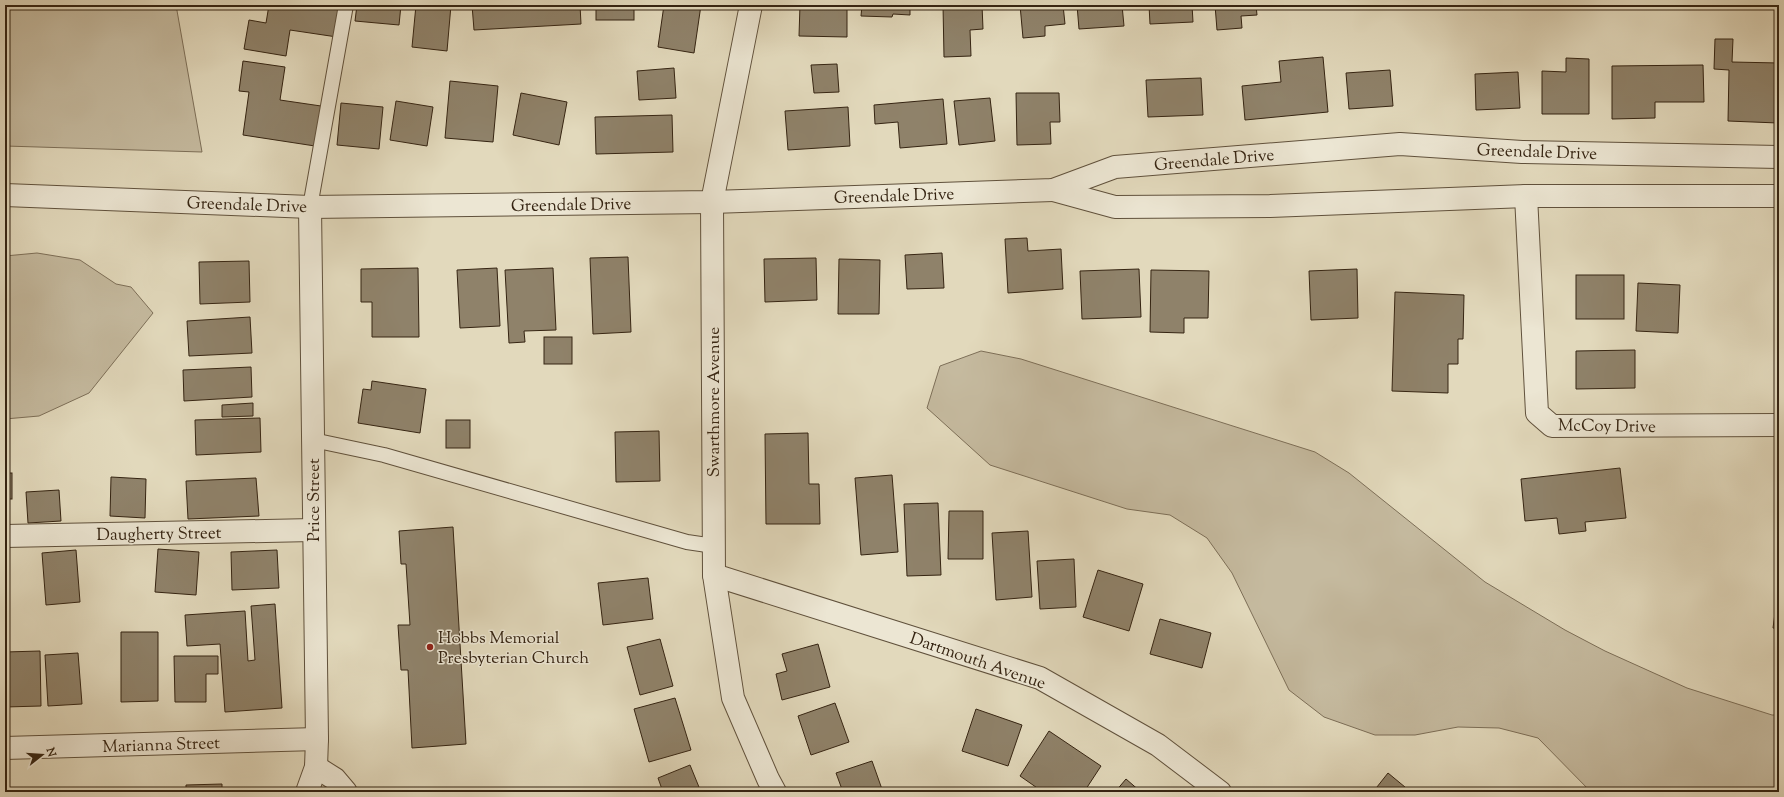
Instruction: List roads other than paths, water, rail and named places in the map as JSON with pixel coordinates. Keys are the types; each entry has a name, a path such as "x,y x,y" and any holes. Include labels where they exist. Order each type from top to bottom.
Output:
{"street":[{"name":"Swarthmore Avenue","path":"751,5 712,202 714,575 733,698 768,780 775,792"},
{"name":"Greendale Drive","path":"5,195 310,207 712,202 1053,190 1115,167 1400,144 1522,152 1779,157"},
{"path":"1053,190 1115,207 1270,206 1526,196 1779,196"},
{"name":"McCoy Drive","path":"1526,196 1537,413 1552,426 1779,425"},
{"name":"Price Street","path":"307,792 316,767 317,739 313,530 310,207"},
{"name":"Daugherty Street","path":"5,536 313,530"},
{"name":"Dartmouth Avenue","path":"714,575 1040,678 1158,744 1220,792"},
{"name":"Marianna Street","path":"5,748 317,739"},
{"path":"316,767 334,779 346,792"}],"lane":[{"path":"310,207 346,5"},
{"path":"313,440 384,456 679,540 714,546"}],"place":[{"name":"Hobbs Memorial Presbyterian Church","path":"430,647"}]}
